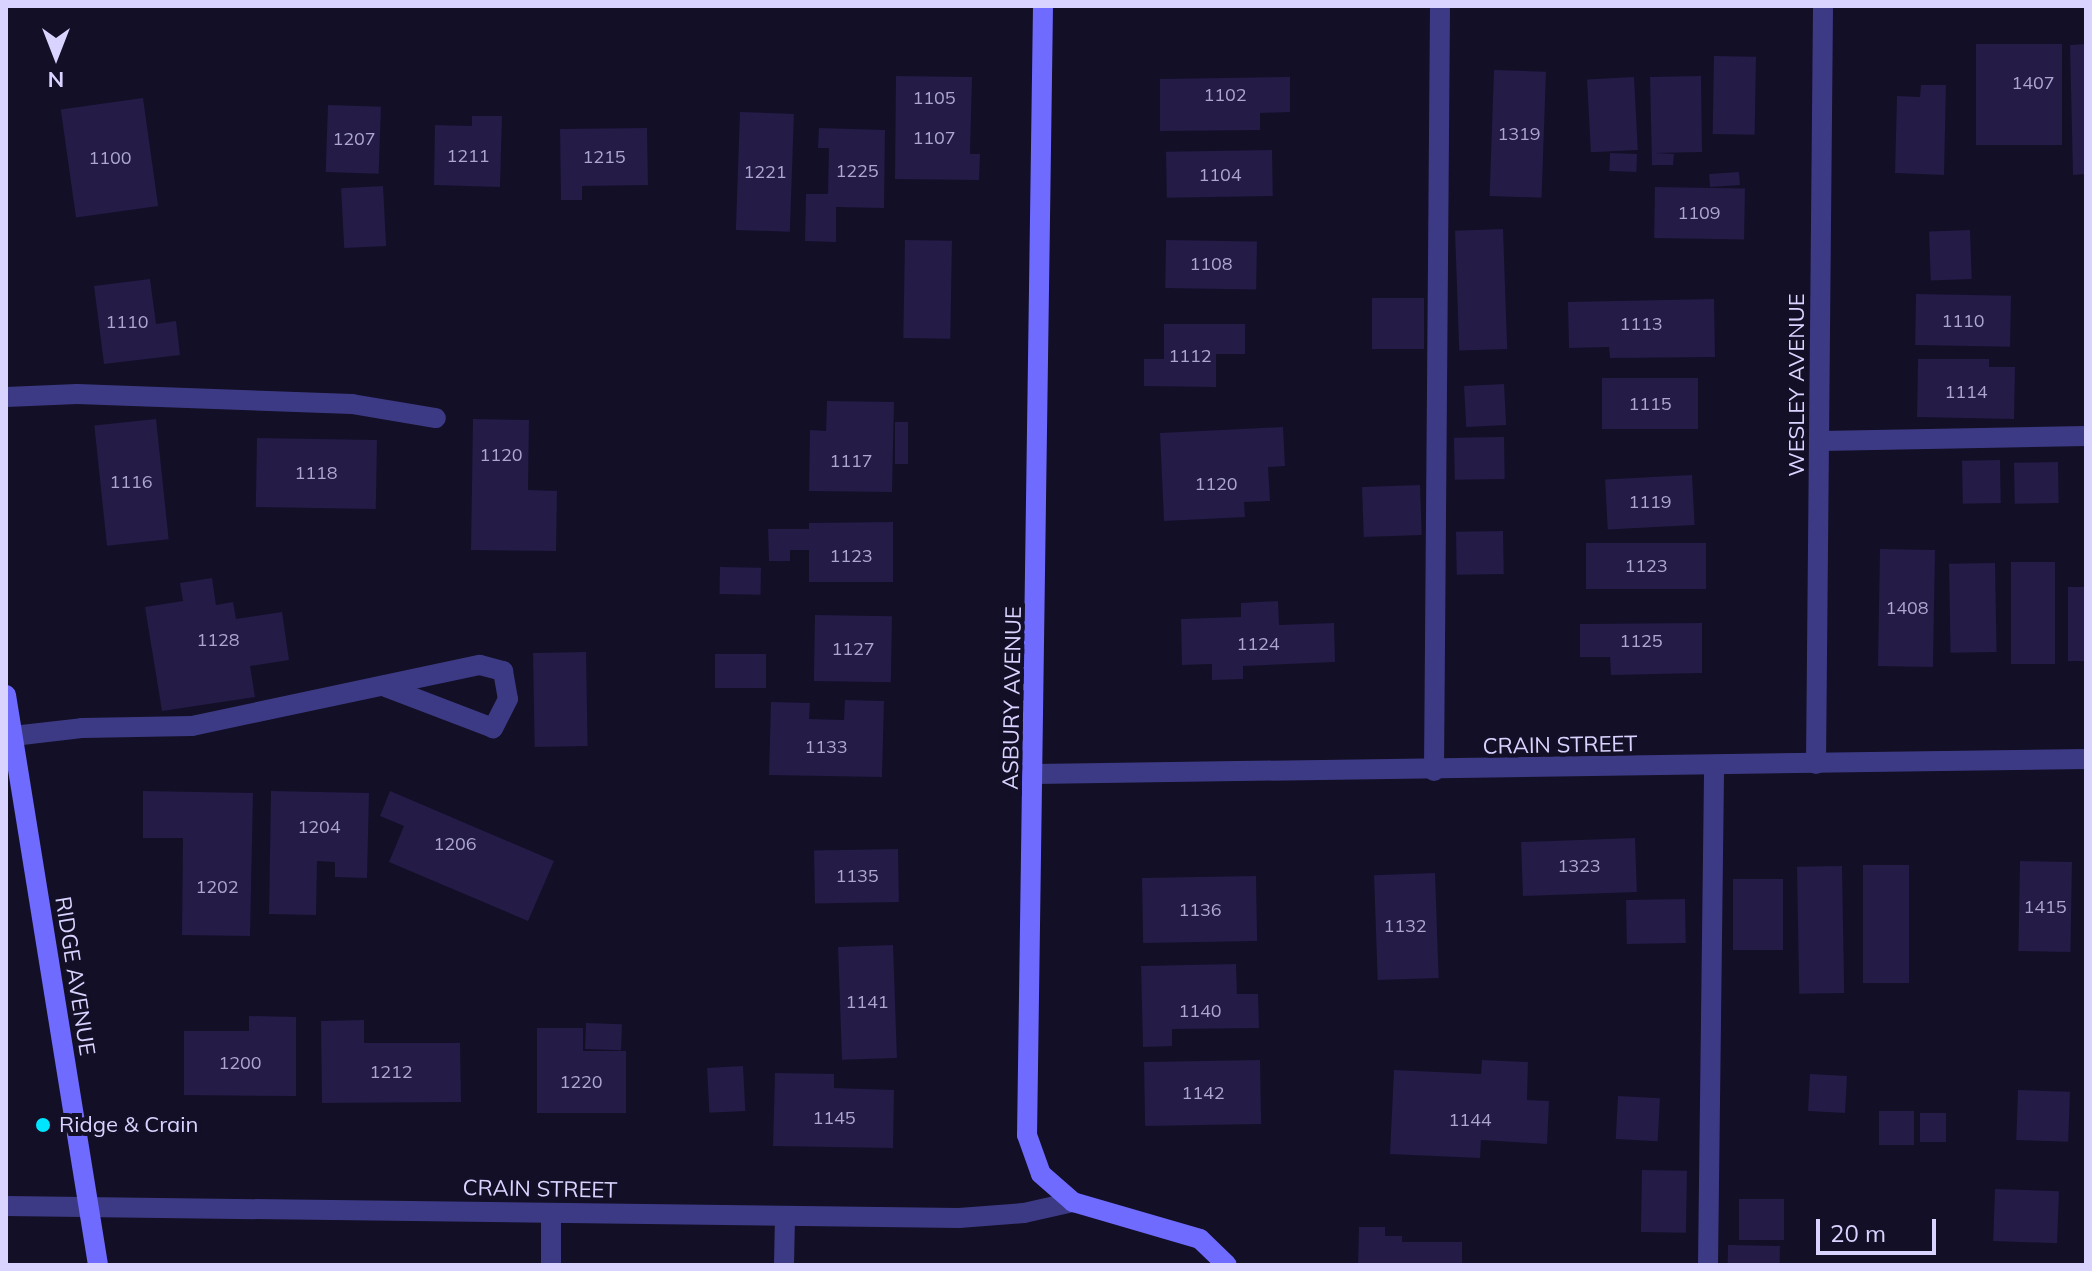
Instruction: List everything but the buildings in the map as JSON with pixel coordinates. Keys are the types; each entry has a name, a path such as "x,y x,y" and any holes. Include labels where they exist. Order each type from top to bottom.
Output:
{"main road":[{"name":"ASBURY AVENUE","path":"1043,6 1035,774 1027,1135 1041,1174 1073,1202 1111,1217 1179,1230 1200,1239 1227,1265"},
{"name":"RIDGE AVENUE","path":"6,695 98,1265"}],"street":[{"path":"1434,771 1440,6"},
{"name":"WESLEY AVENUE","path":"1816,764 1823,6"},
{"path":"6,397 77,394 352,404 436,418"},
{"path":"1821,441 2086,436"},
{"path":"13,736 82,728 192,726 480,665 503,671 508,699 493,728 383,686"},
{"name":"CRAIN STREET","path":"1035,774 1434,771 2086,759"},
{"path":"1708,1265 1714,767"},
{"name":"CRAIN STREET","path":"6,1206 959,1218 1024,1213 1073,1202"},
{"path":"551,1213 551,1265"},
{"path":"784,1265 785,1217"}],"place":[{"name":"Ridge & Crain","path":"43,1125"}]}
